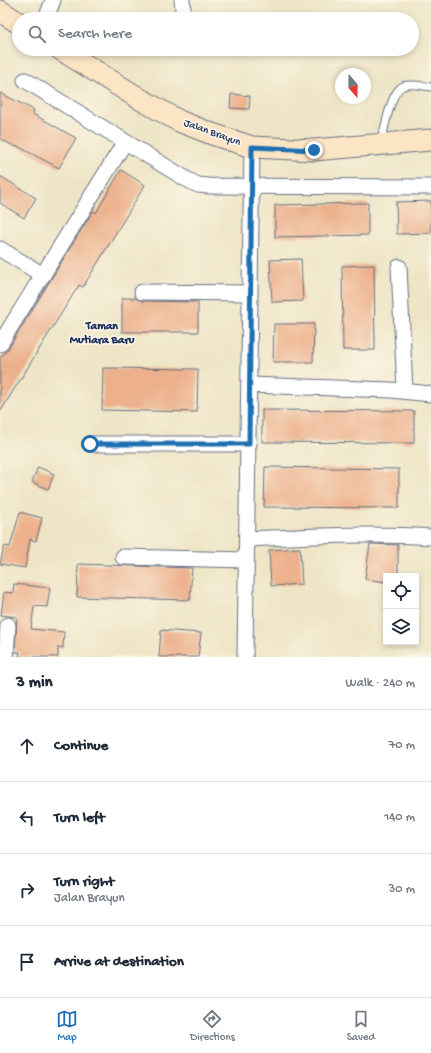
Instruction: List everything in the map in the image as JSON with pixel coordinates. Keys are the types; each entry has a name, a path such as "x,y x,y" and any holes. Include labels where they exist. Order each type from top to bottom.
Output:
{"main road":[{"path":"0,11 12,19"},
{"name":"Jalan Brayun","path":"71,56 140,99 179,121 252,147 314,150 431,140"}],"street":[{"path":"49,12 53,0"},
{"path":"26,80 125,142 198,185 431,187"},
{"path":"0,344 125,142"},
{"path":"245,657 246,560 248,539 252,147"},
{"path":"0,249 42,275"},
{"path":"399,267 405,391"},
{"path":"142,292 250,293"},
{"path":"249,384 405,391 431,394"},
{"path":"90,444 249,444"},
{"path":"248,539 315,536 403,535 431,538"},
{"path":"123,557 246,560"},
{"path":"6,657 8,625"}],"lane":[{"path":"381,144 392,100 397,92 403,86 411,85 431,87"}],"building":[{"path":"0,93 34,110 33,114 76,138 59,168 17,146 16,147 0,139"},
{"path":"231,94 250,96 249,109 230,108"},
{"path":"121,170 145,185 83,287 79,285 0,412 0,358 8,349 93,211 96,213"},
{"path":"0,176 36,198 24,218 0,203"},
{"path":"431,201 431,233 397,234 396,202"},
{"path":"368,203 368,235 275,237 275,205"},
{"path":"301,259 303,301 272,302 270,260"},
{"path":"374,265 375,350 343,350 342,266"},
{"path":"122,298 135,298 142,301 198,302 198,332 122,332"},
{"path":"274,324 314,324 313,362 273,362"},
{"path":"103,368 198,369 197,412 102,410"},
{"path":"262,410 414,411 414,443 262,442"},
{"path":"38,467 54,474 48,489 32,482"},
{"path":"265,467 399,469 399,508 264,507"},
{"path":"20,512 42,518 36,541 30,539 25,568 0,564 4,546 10,547"},
{"path":"370,544 398,545 398,573 383,573 383,582 365,579"},
{"path":"300,548 302,584 271,586 269,550"},
{"path":"78,564 192,568 190,600 77,597"},
{"path":"14,584 50,588 47,607 34,606 31,629 64,632 63,648 58,647 58,657 19,657 20,652 15,652 17,617 1,615 4,592 13,593"},
{"path":"161,630 201,633 198,657 159,657"}],"district":[{"name":"Taman Mutiara Baru","path":"102,334"}],"route":[{"path":"90,444 249,444 252,147 314,150"}]}
